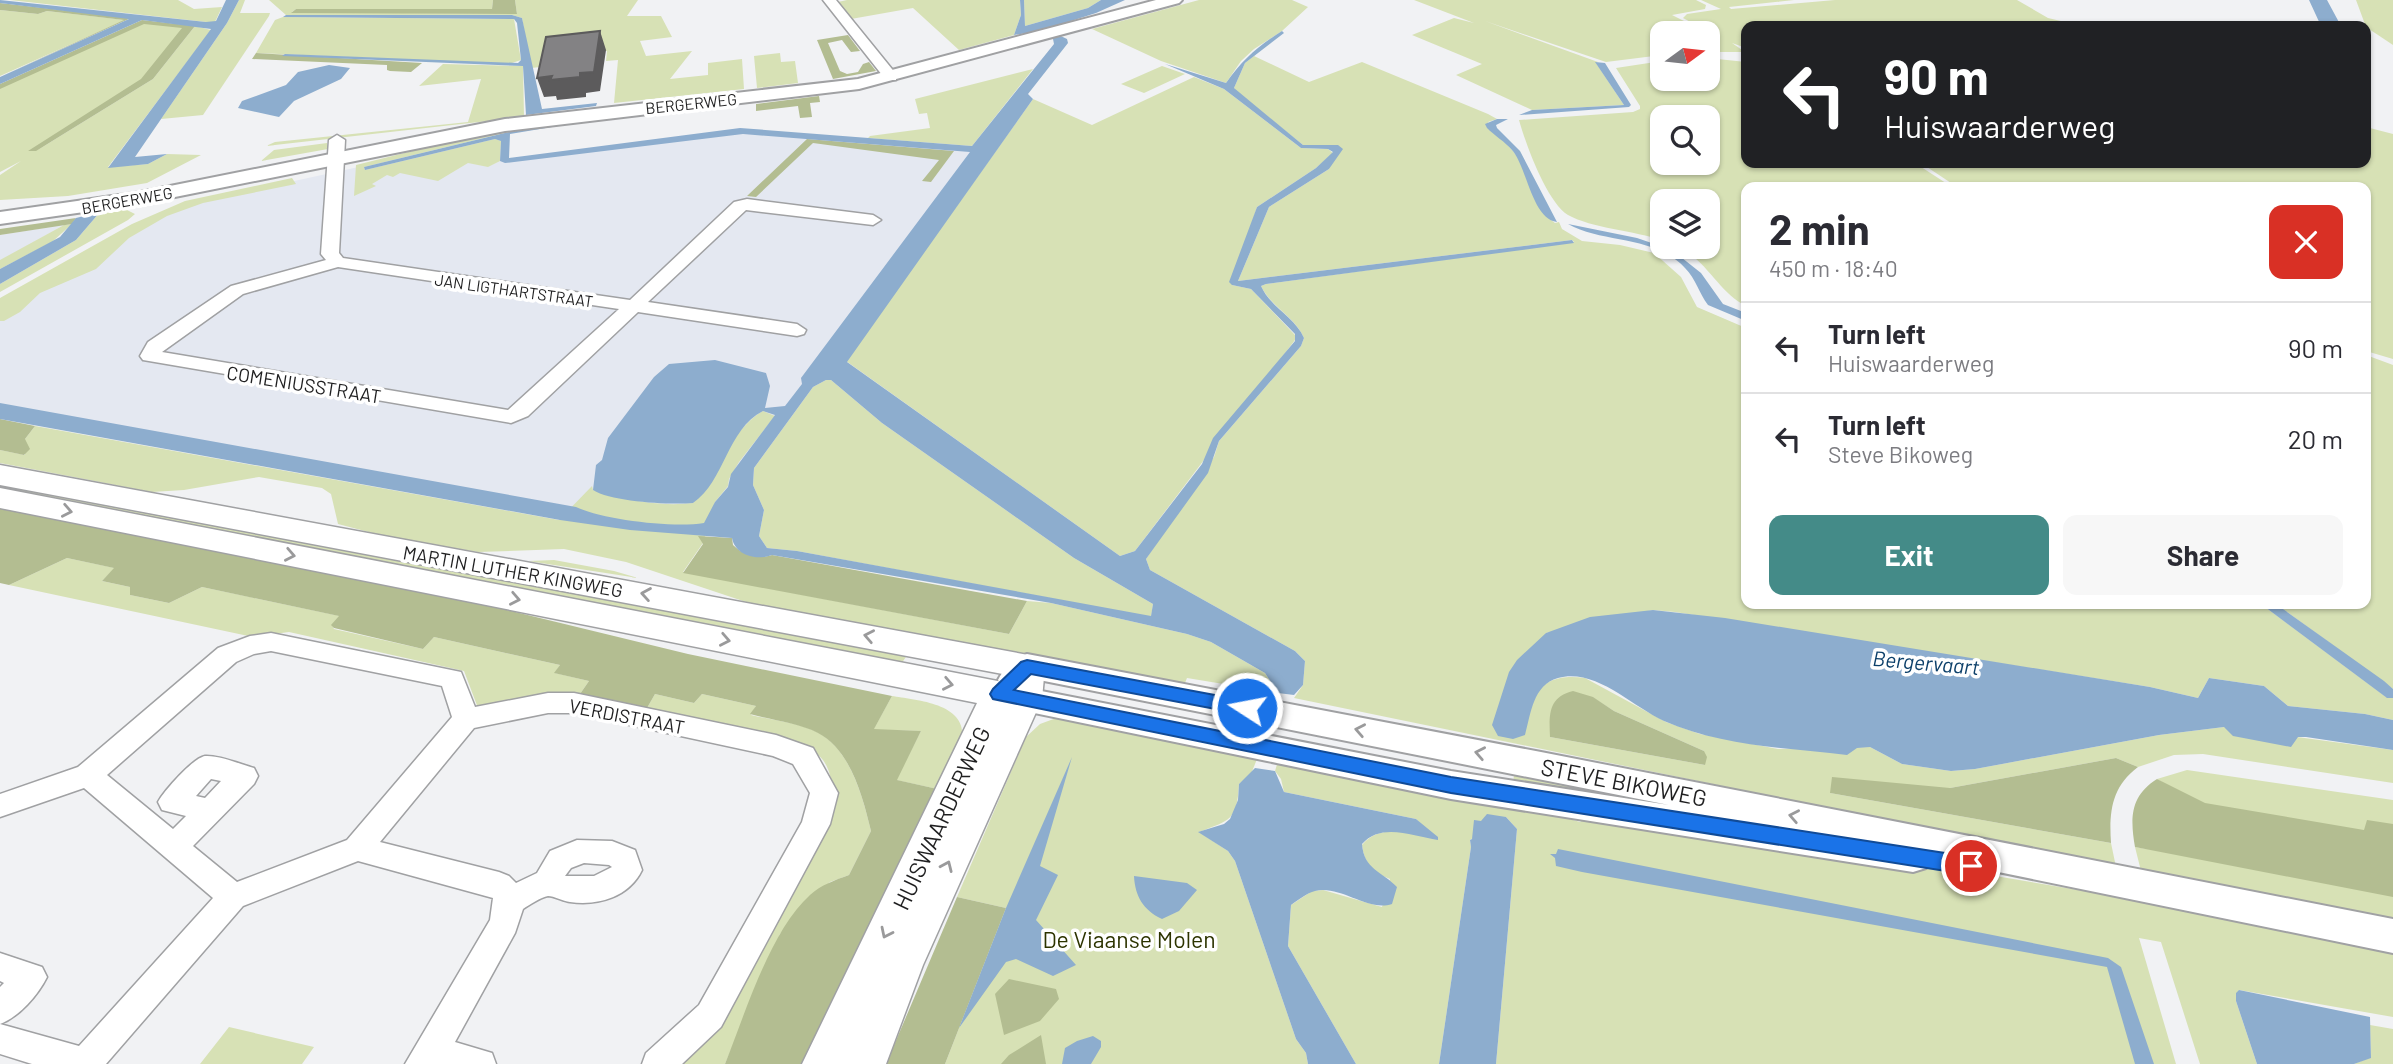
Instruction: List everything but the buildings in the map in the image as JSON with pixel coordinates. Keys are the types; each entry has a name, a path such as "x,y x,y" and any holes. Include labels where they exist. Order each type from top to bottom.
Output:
{"highway":[{"name":"MARTIN LUTHER KINGWEG","path":"0,475 362,545 701,604 1017,686"},
{"path":"124,499 180,496"},
{"name":"MARTIN LUTHER KINGWEG","path":"0,498 1017,686"},
{"path":"327,526 362,545"},
{"name":"HUISWAARDERWEG","path":"825,1064 1017,686"},
{"name":"HUISWAARDERWEG","path":"863,1064 1017,686"}],"main road":[{"name":"BERGERWEG","path":"0,212 120,198 296,163 336,149 505,125 840,87 888,72 1049,34 1174,0"},
{"name":"BERGERWEG","path":"0,218 140,198 297,169 336,149"},
{"name":"STEVE BIKOWEG","path":"1017,686 1464,787 1734,831 2220,903 2393,936"}],"street":[{"path":"829,0 888,72"},
{"path":"336,149 330,254 338,262"},
{"path":"632,308 742,205 873,220"},
{"name":"COMENIUSSTRAAT","path":"338,262 237,290 155,346 150,356 511,417 521,412 632,308"},
{"name":"JAN LIGTHARTSTRAAT","path":"338,262 632,308 797,330"},
{"path":"0,806 88,775 227,654 260,642 452,679 466,719 357,849 233,897 86,1063 0,1039"},
{"name":"VERDISTRAAT","path":"466,719 548,703 574,703 776,746 803,756 824,793 816,824 710,1016 658,1064"},
{"path":"88,775 233,897"},
{"path":"174,847 209,810"},
{"path":"357,849 499,885 505,890 509,901 504,925 426,1058 480,1064"},
{"path":"509,901 550,881"},
{"path":"0,967 31,977 0,1009"}],"shaded area":[{"path":"740,131 983,149 763,449 714,533 0,411 0,311 152,218 216,198 501,136 507,160"},
{"path":"64,225 0,261 0,235"}],"green space":[{"path":"10,0 178,0 194,9 222,7 215,22 206,22"},
{"path":"239,0 245,0 240,13 270,13 269,16 203,115 161,119 227,23"},
{"path":"269,0 493,0 492,9 296,9 292,12 517,14 515,0 638,0 627,16 661,16 672,37 640,41 646,56 692,51 670,79 708,75 708,63 742,59 744,89 614,103 618,60 606,61 607,51 553,56 550,66 531,68 522,18 512,15 286,15"},
{"path":"493,0 515,0 517,14 291,13 296,9 492,9"},
{"path":"1020,0 1021,15 1014,35 959,50 913,8 851,19 838,2"},
{"path":"1024,0 1101,0 1088,8 1025,26"},
{"path":"1199,0 1292,0 1308,7 1282,31 1241,61 1226,83 1161,61 1092,29"},
{"path":"1414,0 1696,0 1706,5 1705,9 1672,15 1684,21 1650,21 1650,56 1606,62 1485,21 1598,62 1596,63 1624,105 1532,110 1456,75 1482,64 1412,35 1454,18 1474,23"},
{"path":"1701,0 1794,0 1729,7 1731,9 1835,0 2017,0 2048,18 2061,21 1741,21 1741,46 1732,43 1741,52 1720,52 1720,21 1689,21 1683,18 1687,14 1721,9"},
{"path":"2356,0 2393,0 2393,45 2371,30 2371,21 2364,21"},
{"path":"0,3 131,18 0,77 124,20 47,11 38,14 0,10"},
{"path":"0,10 38,14 47,11 125,20 0,76"},
{"path":"283,17 514,19 521,60 509,64 256,53 275,20"},
{"path":"142,20 195,26 153,79 36,151 28,151 141,79 182,28 144,24 0,89 0,84"},
{"path":"144,22 189,27 148,78 36,151 153,79 195,26 211,30 108,167 148,164 167,154 201,155 147,183 68,196 0,200 0,175 21,161 0,172 0,88"},
{"path":"848,35 860,51 851,52 842,40 828,43 840,71 847,74 858,72 863,64 869,62 876,71 833,79 817,40"},
{"path":"256,53 422,63 411,72 390,71 387,70 387,65 252,59"},
{"path":"780,53 781,62 795,61 798,83 757,88 754,56"},
{"path":"1254,56 1309,82 1362,62 1488,114 1497,119 1488,122 1490,127 1519,160 1539,206 1555,223 1559,222 1562,229 1582,241 1620,245 1650,252 1650,259 1661,259 1681,277 1697,307 1741,326 1741,609 2268,609 2386,697 2393,698 2393,720 2365,714 2288,706 2264,686 2209,678 2198,698 2150,687 1653,610 1546,633 1535,698 1544,686 1556,679 1585,678 1666,722 1700,734 1778,749 1870,747 1902,764 1951,771 1975,769 2159,735 2224,727 2393,750 2393,783 2203,754 2174,755 2138,767 2116,758 1950,788 1830,793 2111,843 2116,867 1735,796 1727,787 1294,698 1303,685 1305,661 1295,651 1150,570 1146,559 1214,457 1219,441 1301,346 1304,338 1300,331 1261,286 1574,242 1572,240 1238,281 1269,207 1329,169 1338,145 1303,145 1234,88 1245,63","holes":["1592,697 1614,711 1704,751 1705,765 1550,737"]},
{"path":"1720,59 1741,61 1741,168 1923,168 1944,182 1741,182 1741,303 1696,259 1720,259 1720,189 1650,189 1650,237 1589,223 1568,215 1545,186 1519,120 1633,112 1640,109 1616,68 1650,63 1650,91 1720,91"},
{"path":"443,64 523,66 524,117 266,146 275,142 468,122 481,79 419,86"},
{"path":"1162,66 1185,74 1144,93 1121,84"},
{"path":"1033,69 972,146 868,138 930,128 927,113 919,114 915,99"},
{"path":"1194,77 1224,89 1301,148 1328,149 1333,153 1316,168 1257,207 1232,285 1251,289 1295,335 1295,340 1135,551 1120,556 846,361 1033,99 1092,125"},
{"path":"819,96 820,102 810,103 812,117 800,118 798,106 756,111 756,104"},
{"path":"576,121 509,132 364,167 365,170 495,139 501,141 500,161 488,167 468,163 438,181 400,173 393,177 387,175 372,184 376,186 354,196 356,165 469,137"},
{"path":"2371,128 2393,134 2393,359 2371,352 2371,182 1950,182 1928,168 2371,168"},
{"path":"807,139 954,151 931,182 922,181 939,160 813,143 756,197 747,196"},
{"path":"327,143 328,149 261,161 274,150"},
{"path":"292,178 296,184 203,203 167,216 129,238 96,269 40,293 20,312 0,321 0,298 132,224 185,201"},
{"path":"125,209 135,214 0,292 0,284 76,240 100,212"},
{"path":"76,218 72,224 0,235 0,229"},
{"path":"72,224 52,242 0,269 0,260 64,225"},
{"path":"2371,357 2393,365 2393,689 2283,609 2371,609"},
{"path":"831,380 882,423 1074,558 1153,604 1151,617 797,551 767,548 759,536 764,510 753,485 754,468 813,387"},
{"path":"763,411 775,416 739,462 728,486 715,502 703,543 683,572 1009,634 1027,601 1051,603 1211,642 1265,673 1278,693 1187,678 1183,688 971,644 965,647 764,608 626,562 564,549 478,552 384,536 338,524 331,494 322,488 259,477 184,490 152,492 0,463 0,450 25,455 25,439 35,426 559,520 592,486 593,490 643,502 693,503 733,439"},
{"path":"0,419 35,426 25,439 30,449 24,455 0,450"},
{"path":"0,483 910,651 899,667 0,491"},
{"path":"0,505 412,587 688,654 892,696 874,729 921,731 897,780 942,790 811,1064 725,1064 760,974 783,930 814,891 849,875 871,831 864,804 847,763 839,751 818,733 750,714 756,706 702,694 694,703 655,694 647,708 580,694 589,681 554,673 560,665 434,637 423,649 334,628 331,625 339,616 202,587 169,603 130,595 130,587 102,581 114,568 67,558 9,585 0,583"},
{"path":"698,536 732,538 737,549 756,557 772,555 1027,601 1009,634 683,573 703,544"},
{"path":"67,558 115,568 102,581 130,587 130,595 169,603 202,587 340,616 332,625 334,629 423,649 434,637 560,665 555,673 589,681 580,694 567,693 478,708 464,671 289,632 253,637 9,585"},
{"path":"554,560 614,571 638,578 528,561"},
{"path":"1573,691 1593,697 1614,711 1704,751 1707,757 1705,765 1550,737 1550,714 1554,702"},
{"path":"655,694 694,703 702,694 756,706 751,715 795,724 819,733 840,751 854,776 871,831 849,875 830,882 780,934 725,1064 666,1064 833,804 831,782 821,758 806,747 795,742 647,708"},
{"path":"892,696 937,705 956,717 961,726 959,751 942,790 896,780 921,731 873,730"},
{"name":"De Viaanse Molen","path":"1059,717 1259,754 1251,774 1239,784 1234,812 1218,825 1199,832 1228,851 1235,861 1296,1039 1306,1053 1308,1064 945,1064 1006,908 957,897 1026,737 1040,724"},
{"path":"1279,758 1497,798 1580,822 1590,815 1954,869 2156,903 2393,948 2393,1017 2239,990 2236,1001 2257,1064 2200,1064 2161,942 2139,938 2176,1064 1496,1064 1517,829 1506,817 1470,840 1439,1064 1356,1064 1288,946 1291,905 1312,891 1323,890 1382,907 1390,879 1370,866 1362,845 1369,838 1385,832 1432,835 1416,819 1284,792 1281,779 1275,771"},
{"path":"2116,758 2138,767 2117,792 2112,811 2111,843 1830,793 1832,777 1950,788"},
{"path":"2187,770 2393,800 2393,921 2361,917 2354,910 2141,871 2135,847 2147,849 2162,782 2157,779"},
{"path":"1514,775 1561,779 1769,829 1513,784"},
{"path":"2157,779 2205,803 2364,830 2367,820 2393,824 2393,897 2135,847 2134,808 2141,793"},
{"path":"957,897 1006,908 945,1064 886,1064"},
{"path":"1009,979 1056,989 1059,999 1040,1021 1004,1035 995,994"},
{"path":"2370,1025 2393,1029 2393,1064 2354,1064 2371,1057"},
{"path":"229,1027 314,1047 302,1064 200,1064"},
{"path":"1041,1035 1046,1064 1001,1064 1009,1055"}],"water":[{"path":"0,0 206,22 216,21 226,0 239,0 227,23 135,157 167,154 148,164 108,168 211,29 142,20 0,84 0,77 129,19 0,3"},
{"path":"1020,0 1024,0 1025,26 1088,8 1101,0 1125,0 1096,13 1046,29 1067,39 1068,43 1028,94 1033,99 847,362 1120,556 1135,551 1202,464 1213,438 1295,341 1295,334 1251,289 1229,282 1257,207 1316,168 1333,152 1328,149 1301,148 1224,89 1165,64 1226,83 1251,54 1282,31 1284,33 1245,63 1234,88 1303,145 1338,145 1343,149 1329,169 1269,207 1238,281 1572,240 1574,243 1261,286 1270,300 1300,331 1304,338 1301,346 1219,441 1208,473 1146,559 1150,570 1295,651 1305,661 1303,685 1294,695 1278,693 1265,673 1211,642 1051,603 772,555 753,557 737,549 732,538 630,530 560,520 0,419 0,403 576,507 603,516 657,524 704,523 715,502 728,487 731,474 775,415 763,411 751,419 733,442 712,482 693,503 627,500 593,490 596,465 602,460 608,438 654,377 669,364 715,360 766,373 770,386 765,408 785,406 802,384 801,378 970,152 743,134 505,163 500,161 501,141 495,139 365,170 364,167 509,132 576,123 510,134 509,158 740,128 972,146 1054,44 1053,39 1039,31 1014,35 1021,15","holes":["831,380 882,423 1074,558 1153,604 1151,616 797,551 767,548 759,536 764,510 753,485 754,468 813,387"]},
{"path":"2309,0 2327,0 2338,21 2319,21"},
{"path":"512,15 522,18 542,109 597,103 596,106 526,115 523,66 282,56 518,63 521,60 517,23 514,19 283,17"},
{"path":"1595,62 1605,63 1631,105 1629,107 1519,115 1532,110 1624,105"},
{"path":"329,65 350,68 341,79 294,101 279,117 238,108 242,101 286,85 298,72"},
{"path":"1497,119 1508,119 1496,125 1497,128 1520,151 1557,222 1542,212 1512,150 1487,128 1485,124"},
{"path":"100,212 76,240 0,284 0,269 60,237 76,218"},
{"path":"1568,224 1637,238 1650,242 1650,247 1644,245 1597,235"},
{"path":"1675,259 1683,259 1701,273 1723,304 1741,311 1741,319 1708,305 1685,268"},
{"path":"2268,609 2283,609 2384,681 2393,689 2393,698 2387,698"},
{"name":"Bergervaart","path":"1653,610 1725,618 2150,687 2198,698 2209,678 2264,686 2288,706 2365,714 2393,720 2393,750 2306,737 2298,737 2291,747 2233,736 2224,727 2159,735 1975,769 1951,771 1902,764 1870,747 1857,748 1847,755 1754,745 1708,736 1664,721 1600,683 1572,676 1550,682 1538,693 1525,735 1513,739 1498,736 1492,725 1509,672 1517,660 1546,633 1590,617"},
{"path":"1072,757 1040,866 1058,875 1036,920 1076,965 1053,976 1016,959 1006,962 959,1028 1006,908"},
{"path":"1255,768 1275,771 1284,792 1416,819 1438,837 1438,840 1388,832 1370,837 1362,844 1363,853 1370,865 1397,887 1392,904 1373,904 1325,890 1309,893 1291,905 1288,946 1356,1064 1308,1064 1306,1053 1296,1039 1235,861 1228,851 1198,832 1224,824 1230,819 1238,800 1239,784"},
{"path":"1487,814 1506,817 1517,829 1496,1064 1439,1064 1470,840 1474,820 1481,821"},
{"path":"1558,849 2108,958 2121,967 2154,1064 2135,1064 2107,967 1582,872 1556,866 1555,858 1550,854 1556,854"},
{"path":"1134,876 1187,883 1197,890 1179,911 1162,919 1141,902"},
{"path":"2239,990 2370,1017 2371,1058 2354,1064 2257,1064 2236,1001 2236,993"},
{"path":"1093,1036 1101,1041 1101,1047 1091,1064 1062,1064 1065,1048"}],"route":[{"path":"1247,708 1027,666 999,694 1293,751 1451,785 1971,866"}]}
